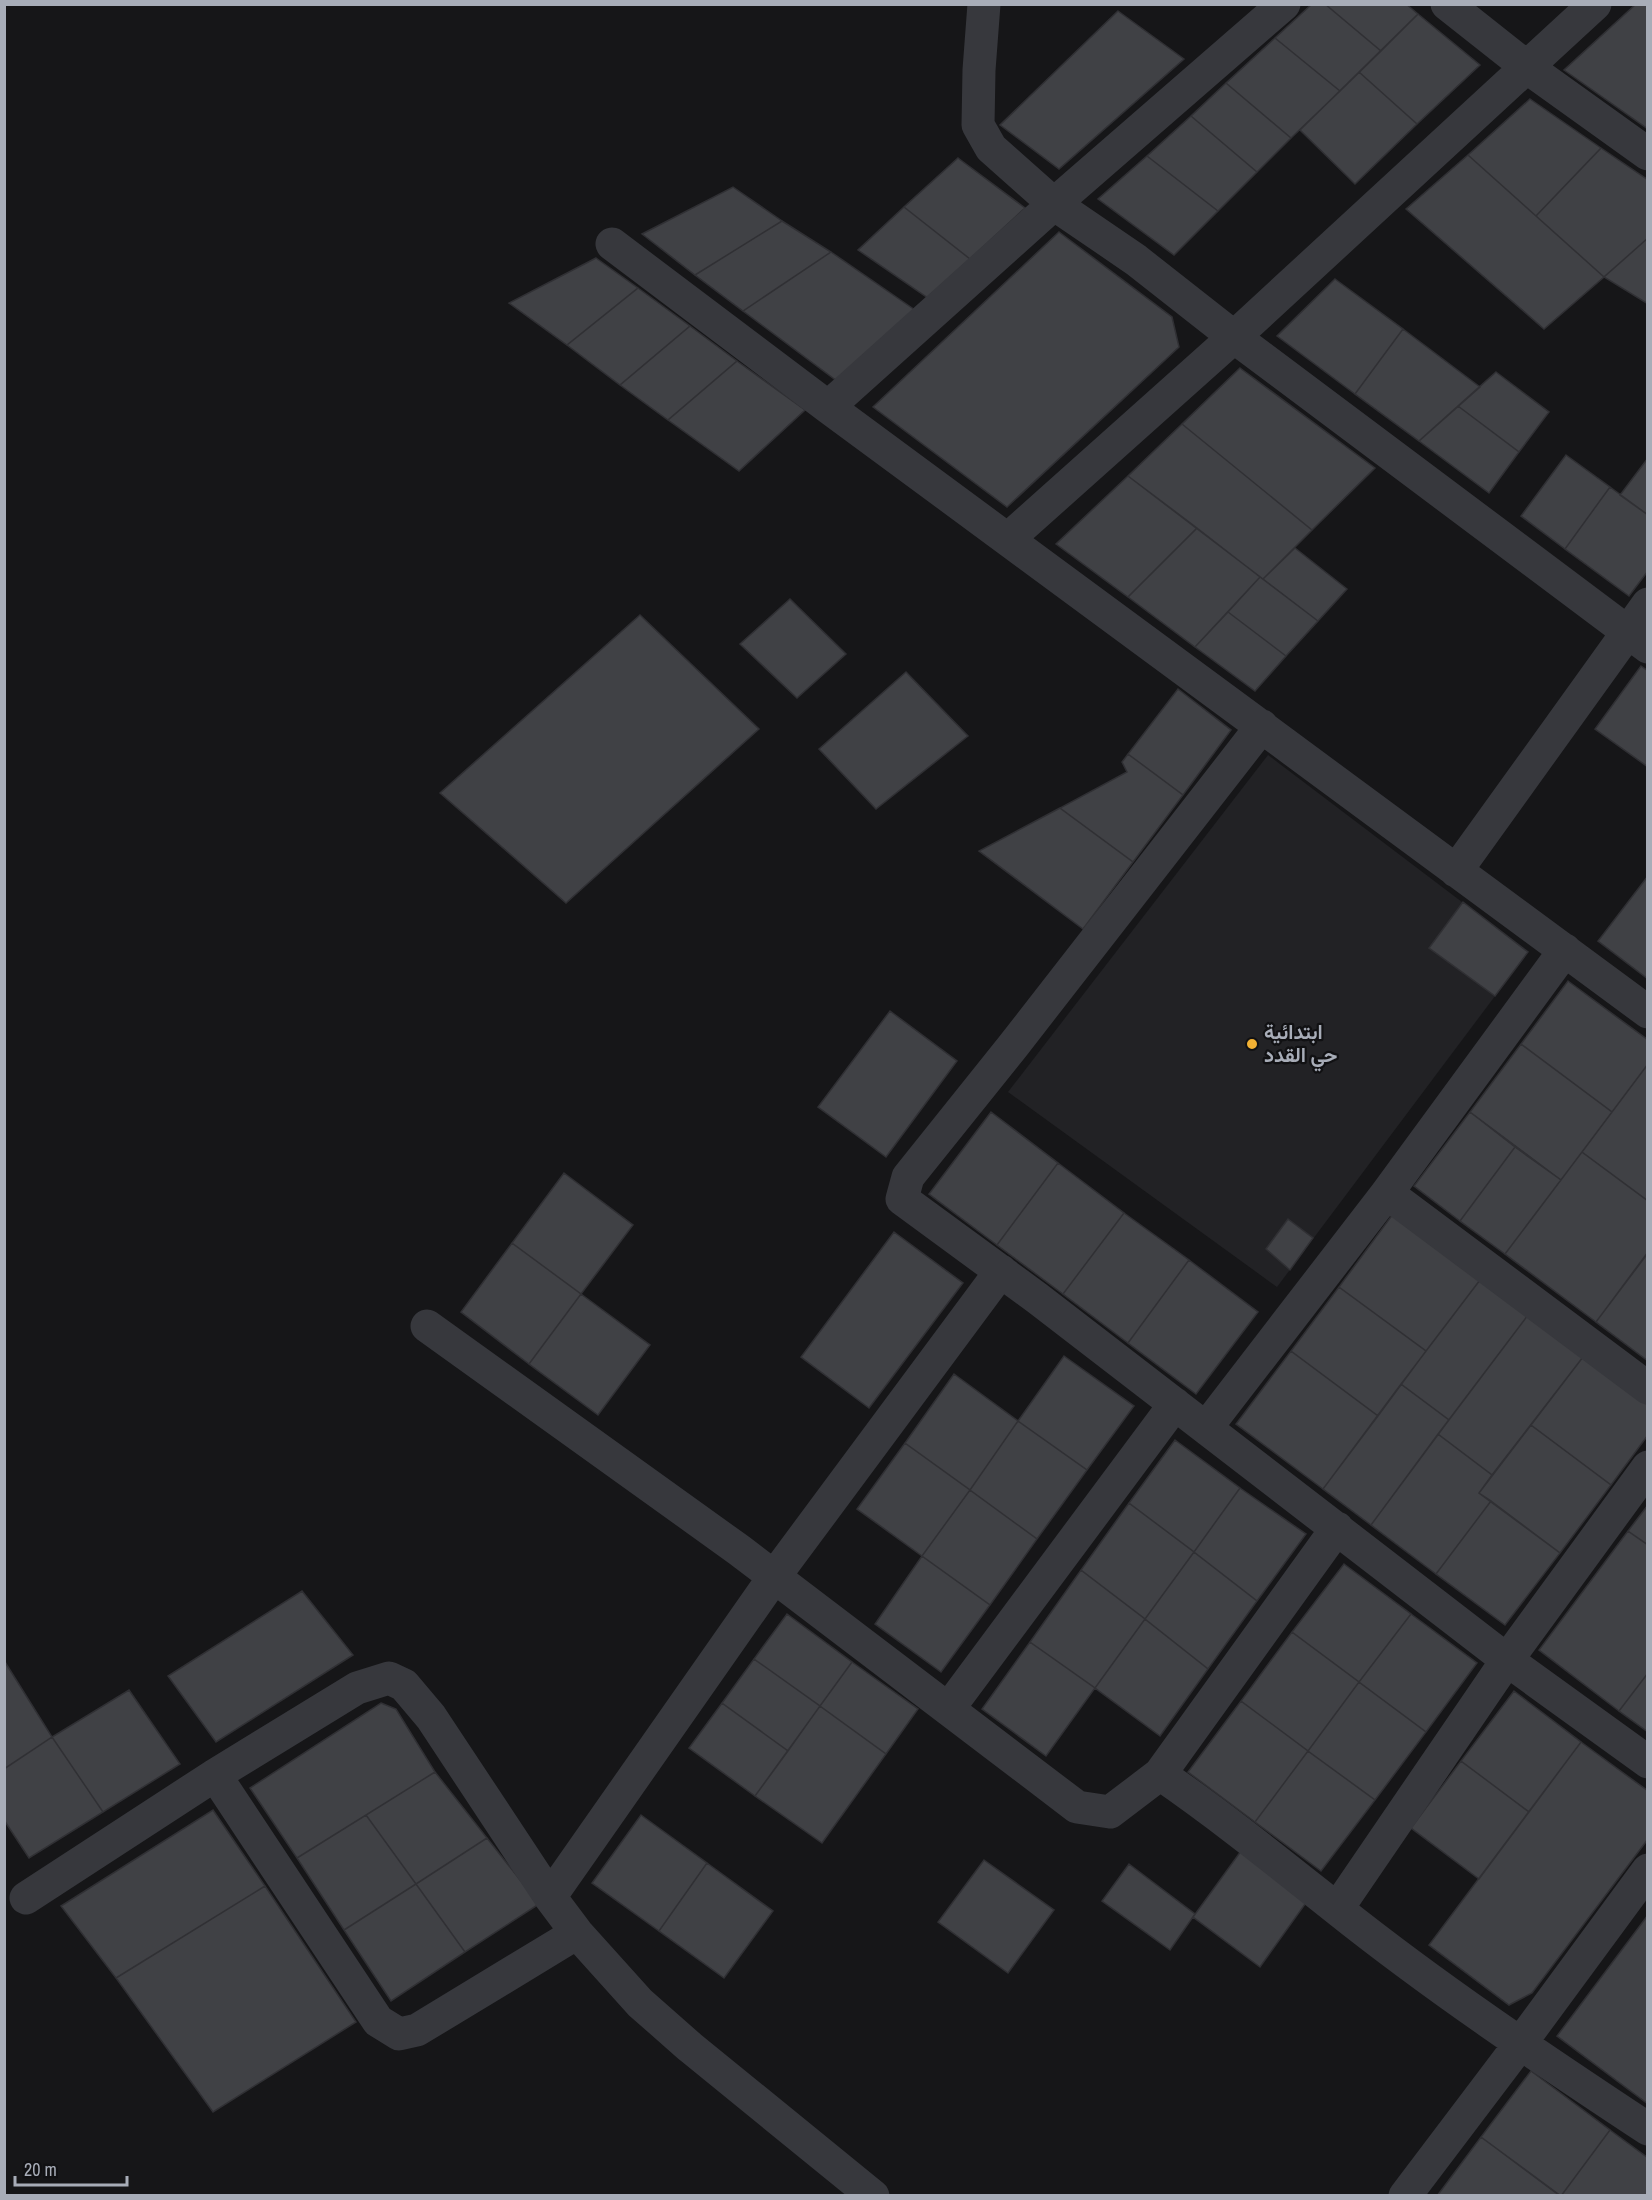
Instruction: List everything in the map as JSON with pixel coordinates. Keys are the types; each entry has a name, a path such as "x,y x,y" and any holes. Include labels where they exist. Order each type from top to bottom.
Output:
{"street":[{"path":"984,4 978,125 991,148 1054,204 1136,260 1234,337 1637,639"},
{"path":"828,407 1054,204 1284,4"},
{"path":"1447,4 1528,68 1647,154"},
{"path":"1008,539 1234,337 1595,4"},
{"path":"612,244 828,407 1647,1012"},
{"path":"1456,871 1637,639 1647,604"},
{"path":"1262,726 908,1177 902,1199 1001,1271 1507,1660 1647,1762"},
{"path":"1206,1428 1387,1193 1565,950"},
{"path":"1387,1193 1647,1388"},
{"path":"550,1897 774,1577 1001,1271"},
{"path":"427,1326 774,1577 1077,1807 1110,1812 1160,1774 1337,1528"},
{"path":"949,1708 1175,1404"},
{"path":"1337,1909 1507,1660 1647,1467"},
{"path":"26,1898 357,1688 389,1678 404,1684 431,1717 576,1933 640,2003 690,2047 873,2196"},
{"path":"1160,1774 1235,1828 1337,1909 1520,2044 1647,2129"},
{"path":"215,1776 378,2021 399,2034 417,2030 576,1933"},
{"path":"1405,2196 1647,1870"}],"shaded area":[{"name":"ابتدائية حي القدد","path":"1268,755 1528,952 1277,1287 1008,1092"}],"building":[{"path":"1312,4 1325,4 1381,51 1340,91 1275,38"},
{"path":"1325,4 1406,4 1418,14 1381,51"},
{"path":"1636,4 1644,4 1648,7 1648,129 1564,70"},
{"path":"1118,11 1184,59 1059,169 1000,125"},
{"path":"1418,14 1480,65 1417,124 1359,72"},
{"path":"1275,38 1340,91 1291,138 1226,83"},
{"path":"1359,72 1417,124 1355,184 1300,130"},
{"path":"1226,83 1291,138 1257,172 1191,116"},
{"path":"1530,99 1601,148 1536,216 1468,155"},
{"path":"1191,116 1257,172 1218,211 1147,156"},
{"path":"1601,148 1648,180 1648,238 1604,277 1536,216"},
{"path":"1468,155 1604,277 1544,329 1406,209"},
{"path":"1147,156 1218,211 1174,255 1098,199"},
{"path":"958,158 1025,208 970,259 904,207"},
{"path":"733,187 782,221 695,275 642,234"},
{"path":"904,207 970,259 928,298 858,250"},
{"path":"782,221 831,252 743,311 695,275"},
{"path":"1059,232 1172,317 1179,347 1007,507 873,407"},
{"path":"1648,238 1648,304 1604,277"},
{"path":"831,252 915,310 837,381 743,311"},
{"path":"596,258 638,288 567,345 509,303"},
{"path":"1335,279 1403,329 1355,394 1277,336"},
{"path":"638,288 690,326 620,385 567,345"},
{"path":"690,326 737,361 668,420 620,385"},
{"path":"1403,329 1480,387 1419,441 1355,394"},
{"path":"737,361 805,410 739,471 668,420"},
{"path":"1240,368 1375,468 1312,530 1182,424"},
{"path":"1496,372 1549,412 1519,452 1458,406"},
{"path":"1458,406 1519,452 1489,493 1419,441"},
{"path":"1182,424 1312,530 1263,579 1128,476"},
{"path":"1566,455 1610,487 1565,549 1521,516"},
{"path":"1648,458 1648,515 1620,495"},
{"path":"1128,476 1197,528 1128,597 1056,544"},
{"path":"1610,487 1648,515 1648,571 1629,596 1565,549"},
{"path":"1197,528 1260,577 1195,647 1128,597"},
{"path":"1295,548 1347,589 1318,621 1263,579"},
{"path":"1260,577 1318,621 1286,656 1228,612"},
{"path":"790,599 846,654 797,698 740,644"},
{"path":"1228,612 1286,656 1255,691 1195,647"},
{"path":"640,615 759,729 566,903 440,793"},
{"path":"1641,666 1648,671 1648,767 1595,729"},
{"path":"906,672 968,736 876,809 819,749"},
{"path":"1178,689 1231,730 1183,795 1128,754"},
{"path":"1128,754 1183,795 1133,862 1060,808 1127,772 1122,762"},
{"path":"1060,808 1133,862 1083,929 979,851"},
{"path":"1648,876 1648,979 1598,941"},
{"path":"1463,902 1528,952 1495,996 1429,948"},
{"path":"1463,902 1528,952 1495,996 1429,948"},
{"path":"1568,981 1648,1040 1648,1064 1612,1112 1521,1044"},
{"path":"890,1011 957,1061 886,1157 818,1107"},
{"path":"1521,1044 1612,1112 1561,1180 1470,1112"},
{"path":"1648,1064 1648,1201 1582,1152"},
{"path":"991,1112 1058,1163 997,1245 929,1194"},
{"path":"1470,1112 1515,1147 1460,1221 1414,1186"},
{"path":"1515,1147 1561,1180 1505,1254 1460,1221"},
{"path":"1582,1152 1648,1201 1648,1253 1596,1322 1505,1254"},
{"path":"1058,1163 1124,1213 1063,1294 997,1245"},
{"path":"564,1173 633,1225 581,1294 512,1243"},
{"path":"1124,1213 1189,1260 1128,1343 1063,1294"},
{"path":"1393,1214 1480,1280 1426,1351 1339,1287"},
{"path":"1288,1219 1313,1238 1290,1270 1266,1249"},
{"path":"894,1232 963,1283 869,1408 801,1357"},
{"path":"512,1243 581,1294 529,1364 461,1312"},
{"path":"1648,1252 1648,1361 1596,1322"},
{"path":"1189,1260 1258,1312 1196,1394 1128,1343"},
{"path":"1480,1280 1528,1315 1449,1420 1401,1384"},
{"path":"1339,1287 1426,1351 1378,1416 1291,1351"},
{"path":"581,1294 650,1345 598,1415 529,1364"},
{"path":"1528,1315 1583,1357 1492,1475 1438,1434"},
{"path":"1291,1351 1378,1416 1323,1489 1236,1424"},
{"path":"1064,1356 1134,1406 1087,1470 1018,1421"},
{"path":"1583,1357 1648,1405 1648,1435 1611,1485 1531,1425"},
{"path":"954,1374 1018,1421 970,1490 905,1443"},
{"path":"1401,1384 1449,1420 1371,1525 1323,1489"},
{"path":"1018,1421 1087,1470 1037,1539 970,1490"},
{"path":"1531,1425 1611,1485 1560,1553 1479,1493"},
{"path":"1438,1434 1492,1475 1479,1493 1491,1501 1436,1574 1371,1525"},
{"path":"1175,1440 1240,1488 1194,1552 1129,1503"},
{"path":"905,1443 970,1490 922,1556 857,1509"},
{"path":"1240,1488 1306,1534 1257,1601 1194,1552"},
{"path":"970,1490 1037,1539 990,1605 922,1556"},
{"path":"1491,1501 1560,1553 1505,1625 1436,1574"},
{"path":"1129,1503 1194,1552 1145,1619 1081,1570"},
{"path":"1648,1505 1648,1545 1628,1531"},
{"path":"1628,1531 1648,1545 1648,1673 1619,1711 1539,1650"},
{"path":"1194,1552 1257,1601 1208,1669 1145,1619"},
{"path":"922,1556 990,1605 941,1672 875,1624"},
{"path":"1344,1564 1411,1614 1359,1682 1292,1632"},
{"path":"1081,1570 1145,1619 1095,1688 1030,1642"},
{"path":"302,1591 353,1655 216,1742 168,1676"},
{"path":"787,1614 852,1662 820,1706 754,1659"},
{"path":"1411,1614 1477,1663 1426,1732 1359,1682"},
{"path":"1145,1619 1208,1669 1160,1736 1095,1688"},
{"path":"1292,1632 1359,1682 1308,1751 1241,1701"},
{"path":"1030,1642 1095,1688 1046,1756 982,1709"},
{"path":"754,1659 820,1706 788,1751 722,1703"},
{"path":"4,1662 52,1737 4,1769"},
{"path":"852,1662 918,1709 886,1754 820,1706"},
{"path":"1648,1673 1648,1732 1619,1711"},
{"path":"1359,1682 1426,1732 1375,1800 1308,1751"},
{"path":"129,1690 180,1764 103,1812 52,1737"},
{"path":"1514,1691 1581,1742 1529,1812 1461,1761"},
{"path":"1241,1701 1308,1751 1255,1822 1188,1772"},
{"path":"381,1703 396,1709 435,1772 297,1858 250,1788"},
{"path":"722,1703 788,1751 755,1796 689,1748"},
{"path":"820,1706 886,1754 822,1843 755,1796"},
{"path":"52,1737 103,1812 29,1858 4,1820 4,1769"},
{"path":"1581,1742 1648,1791 1648,1839 1532,1993 1509,2005 1429,1945"},
{"path":"1308,1751 1375,1800 1321,1871 1255,1822"},
{"path":"1461,1761 1529,1812 1479,1879 1411,1828"},
{"path":"435,1772 487,1838 416,1884 366,1815"},
{"path":"213,1810 265,1886 116,1978 61,1906"},
{"path":"366,1815 416,1884 344,1930 297,1858"},
{"path":"641,1815 707,1863 659,1931 592,1883"},
{"path":"487,1838 539,1904 465,1952 416,1884"},
{"path":"1241,1851 1308,1900 1260,1967 1193,1917"},
{"path":"984,1860 1054,1910 1008,1973 938,1922"},
{"path":"707,1863 773,1911 724,1978 659,1931"},
{"path":"1129,1864 1195,1914 1170,1950 1102,1901"},
{"path":"416,1884 465,1952 391,2001 344,1930"},
{"path":"265,1886 356,2022 213,2112 116,1978"},
{"path":"1648,1915 1648,2104 1557,2036"},
{"path":"1531,2071 1610,2130 1561,2196 1481,2137"},
{"path":"1610,2130 1648,2158 1648,2196 1561,2196"},
{"path":"1481,2137 1560,2196 1437,2196"}],"place":[{"name":"ابتدائية حي القدد","path":"1252,1044"}]}
